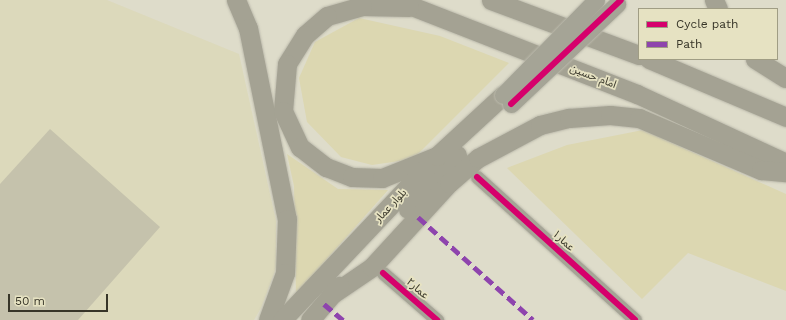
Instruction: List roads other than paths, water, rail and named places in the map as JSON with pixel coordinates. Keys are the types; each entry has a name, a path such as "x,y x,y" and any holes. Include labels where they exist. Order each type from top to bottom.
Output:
{"main road":[{"path":"236,0 248,28 287,219 285,273 268,320"},
{"name":"امام حسین","path":"396,0 636,94 786,163"},
{"path":"492,0 638,55"},
{"path":"414,7 362,6 327,16 305,35 287,64 284,111 300,147 326,167 352,177 382,178 437,156"},
{"path":"651,60 786,117"},
{"path":"757,60 786,78"},
{"name":"بلوار عمار","path":"282,320 437,156 507,100"},
{"name":"بلوار عمار","path":"310,320 445,166 507,100"},
{"path":"331,295 372,267 449,183 478,158 540,125 569,118 610,115 639,118 761,170 786,172"}],"street":[{"path":"507,100 596,0"},
{"path":"507,100 617,4"},
{"name":"عمار۱","path":"477,177 635,320"},
{"name":"عمار۲","path":"383,272 437,320"}]}
